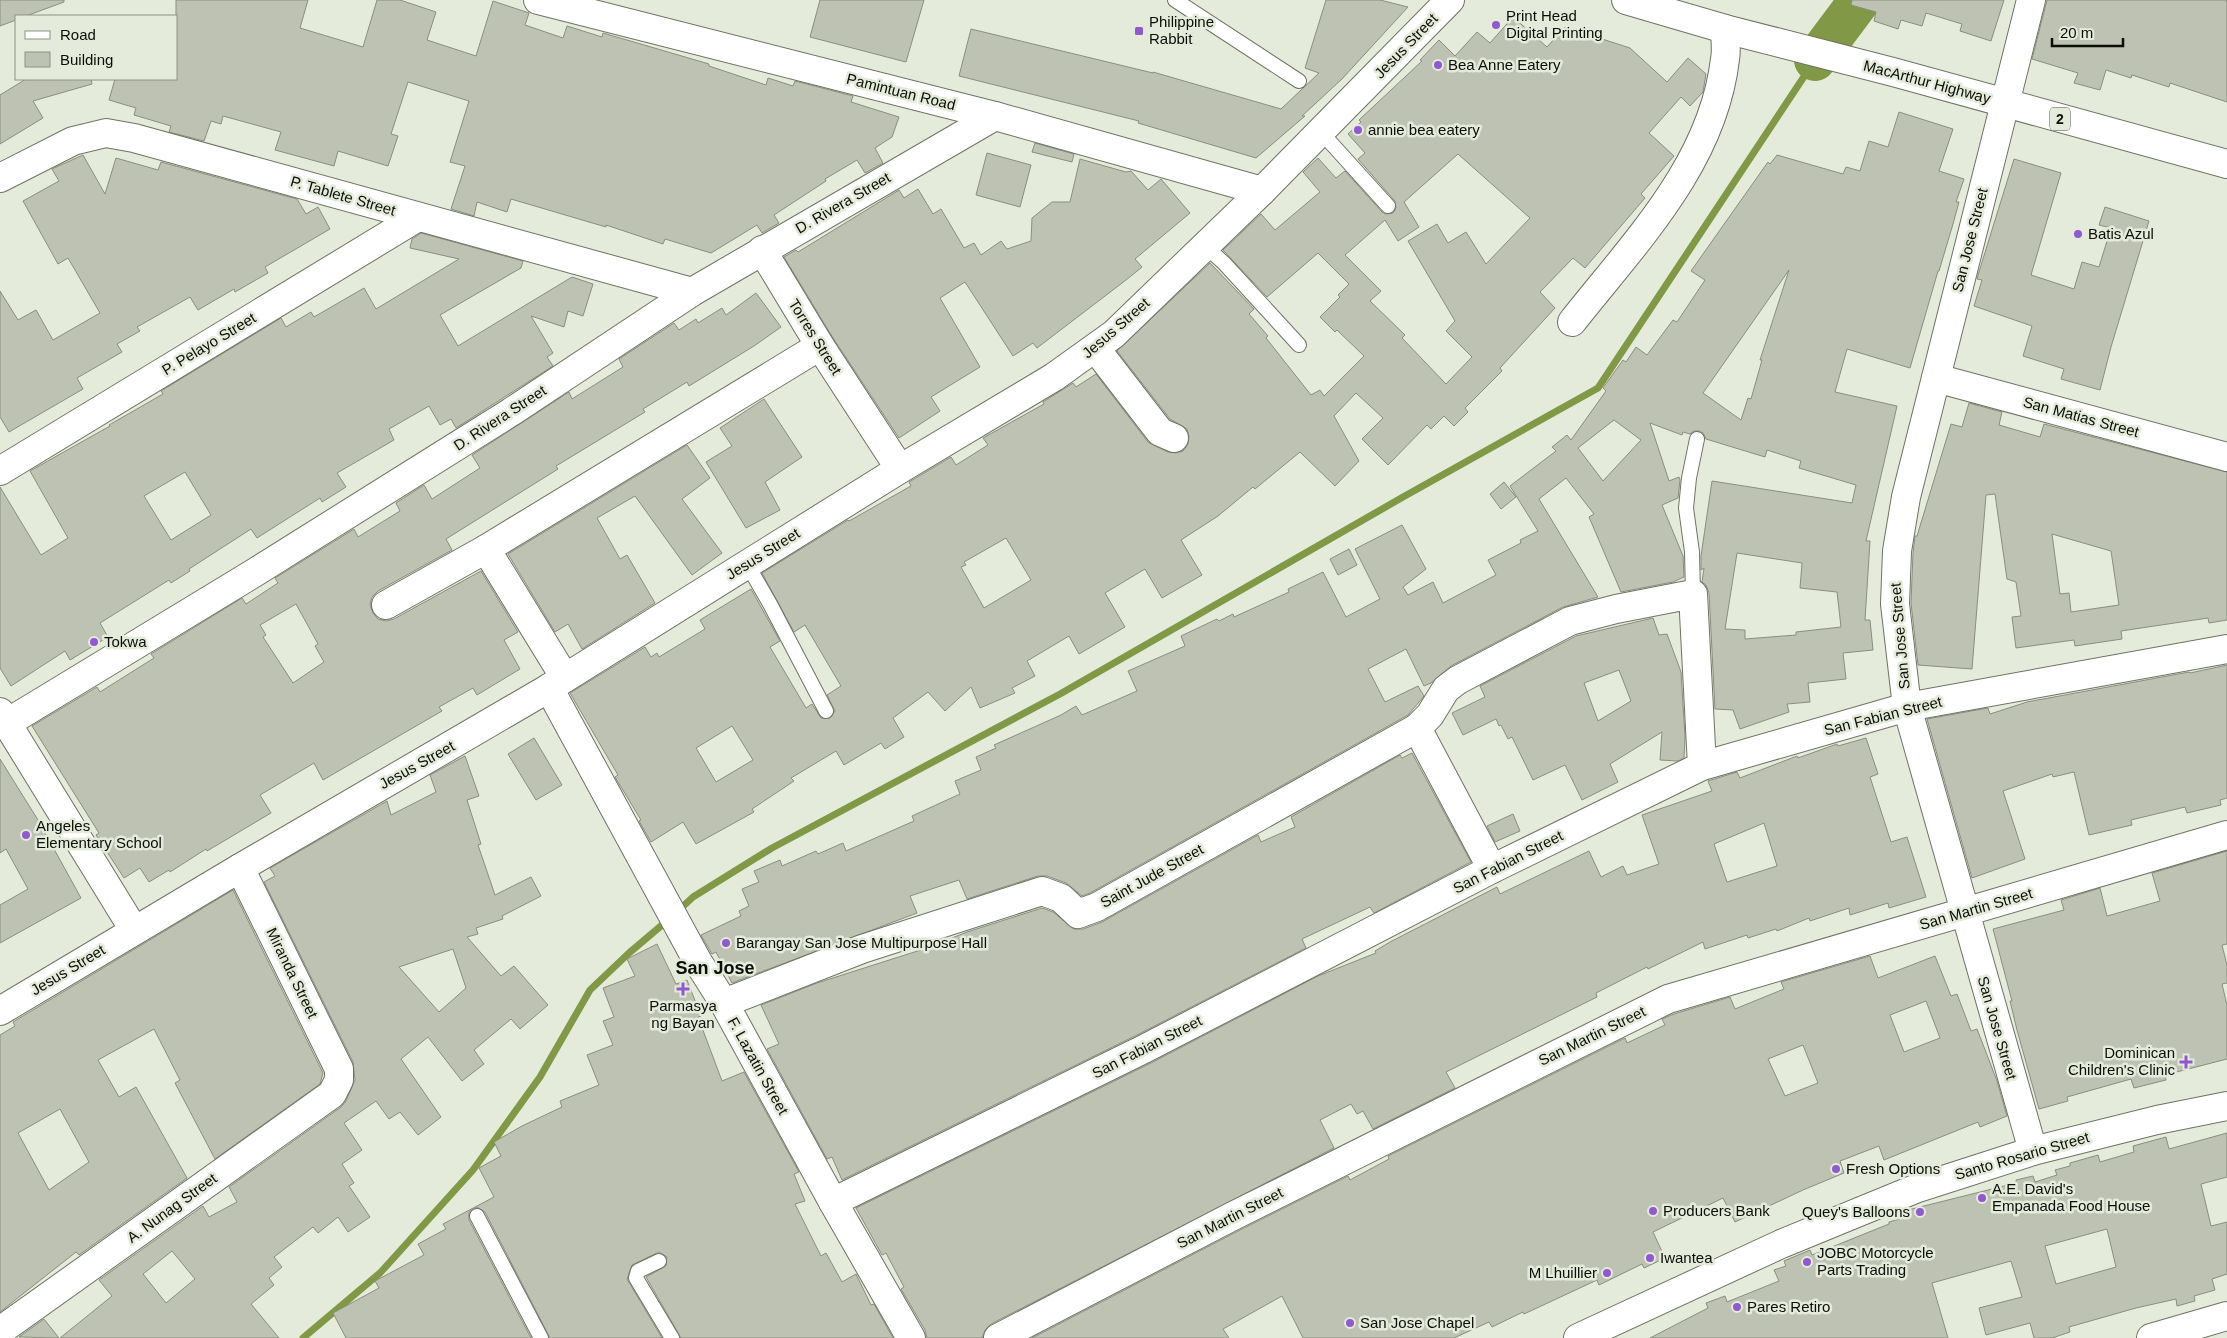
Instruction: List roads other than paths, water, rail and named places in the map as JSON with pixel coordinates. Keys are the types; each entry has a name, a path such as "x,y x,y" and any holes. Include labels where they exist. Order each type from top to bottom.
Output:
{"main road":[{"name":"Pamintuan Road","path":"538,0 995,116 1262,191"},
{"name":"Jesus Street","path":"0,1011 134,930 557,683 900,469 991,416 1096,349 1114,334 1262,191 1450,0"},
{"name":"MacArthur Highway","path":"1626,0 1733,31 1893,72 2227,164"},
{"name":"San Jose Street","path":"2031,0 2014,72 2003,103 1906,497 1897,551 1895,604 1907,708 2033,1150"},
{"path":"1572,322 1669,199 1697,153 1715,107 1733,31"},
{"name":"D. Rivera Street","path":"3,717 245,578 512,412 692,292 995,116"},
{"name":"P. Tablete Street","path":"0,178 73,141 106,133 134,138 692,292"},
{"name":"P. Pelayo Street","path":"0,471 418,217"},
{"name":"Torres Street","path":"762,250 820,346 900,469"},
{"path":"386,605 486,549 820,346"},
{"path":"1096,349 1160,432 1174,438"},
{"name":"San Matias Street","path":"1936,378 2227,457"},
{"name":"F. Lazatin Street","path":"486,549 557,683 647,867 698,962 724,1003 833,1202 911,1338"},
{"path":"1492,869 1417,728 1430,715 1446,689 1570,621 1616,609 1693,594 1702,766"},
{"name":"San Fabian Street","path":"833,1202 1144,1049 1492,869 1702,766 1907,708 2227,649"},
{"path":"3,717 134,930"},
{"name":"Saint Jude Street","path":"724,1003 862,949 1042,891 1061,898 1078,914 1097,906 1417,728"},
{"name":"San Martin Street","path":"998,1338 1268,1199 1668,999 2227,835"},
{"name":"Miranda Street","path":"240,868 339,1069 339,1080"},
{"name":"A. Nunag Street","path":"0,1331 332,1094 339,1080"},
{"name":"Santo Rosario Street","path":"1581,1337 1781,1244 1914,1189 2033,1150 2157,1120 2227,1106"},
{"path":"2151,1338 2227,1316"}],"lane":[{"path":"1175,0 1300,81"},
{"path":"1321,132 1388,206"},
{"path":"1205,246 1224,263 1299,345"},
{"path":"1693,594 1692,552 1686,508 1689,478 1697,440"},
{"path":"747,564 826,711"},
{"path":"477,1216 541,1338"},
{"path":"659,1261 638,1271 636,1278 672,1338"}],"waterway":[{"path":"1815,60 1860,0"},
{"path":"678,911 693,897 772,848 1060,694 1403,497 1598,388 1815,60"},
{"path":"303,1338 380,1273 473,1170 540,1077 590,990 668,920"}],"place":[{"name":"Print Head Digital Printing","path":"1496,25"},
{"name":"Philippine Rabbit","path":"1139,31"},
{"name":"Bea Anne Eatery","path":"1438,65"},
{"name":"annie bea eatery","path":"1358,130"},
{"name":"Batis Azul","path":"2078,234"},
{"name":"Tokwa","path":"94,642"},
{"name":"Angeles Elementary School","path":"26,835"},
{"name":"Barangay San Jose Multipurpose Hall","path":"726,943"},
{"name":"Parmasya ng Bayan","path":"683,989"},
{"name":"Dominican Children's Clinic","path":"2186,1062"},
{"name":"Fresh Options","path":"1836,1169"},
{"name":"A.E. David's Empanada Food House","path":"1982,1198"},
{"name":"Producers Bank","path":"1653,1211"},
{"name":"Quey's Balloons","path":"1920,1212"},
{"name":"Iwantea","path":"1650,1258"},
{"name":"JOBC Motorcycle Parts Trading","path":"1807,1262"},
{"name":"M Lhuillier","path":"1607,1273"},
{"name":"Pares Retiro","path":"1737,1307"},
{"name":"San Jose Chapel","path":"1350,1323"}],"district":[{"name":"San Jose","path":"715,968"}]}
